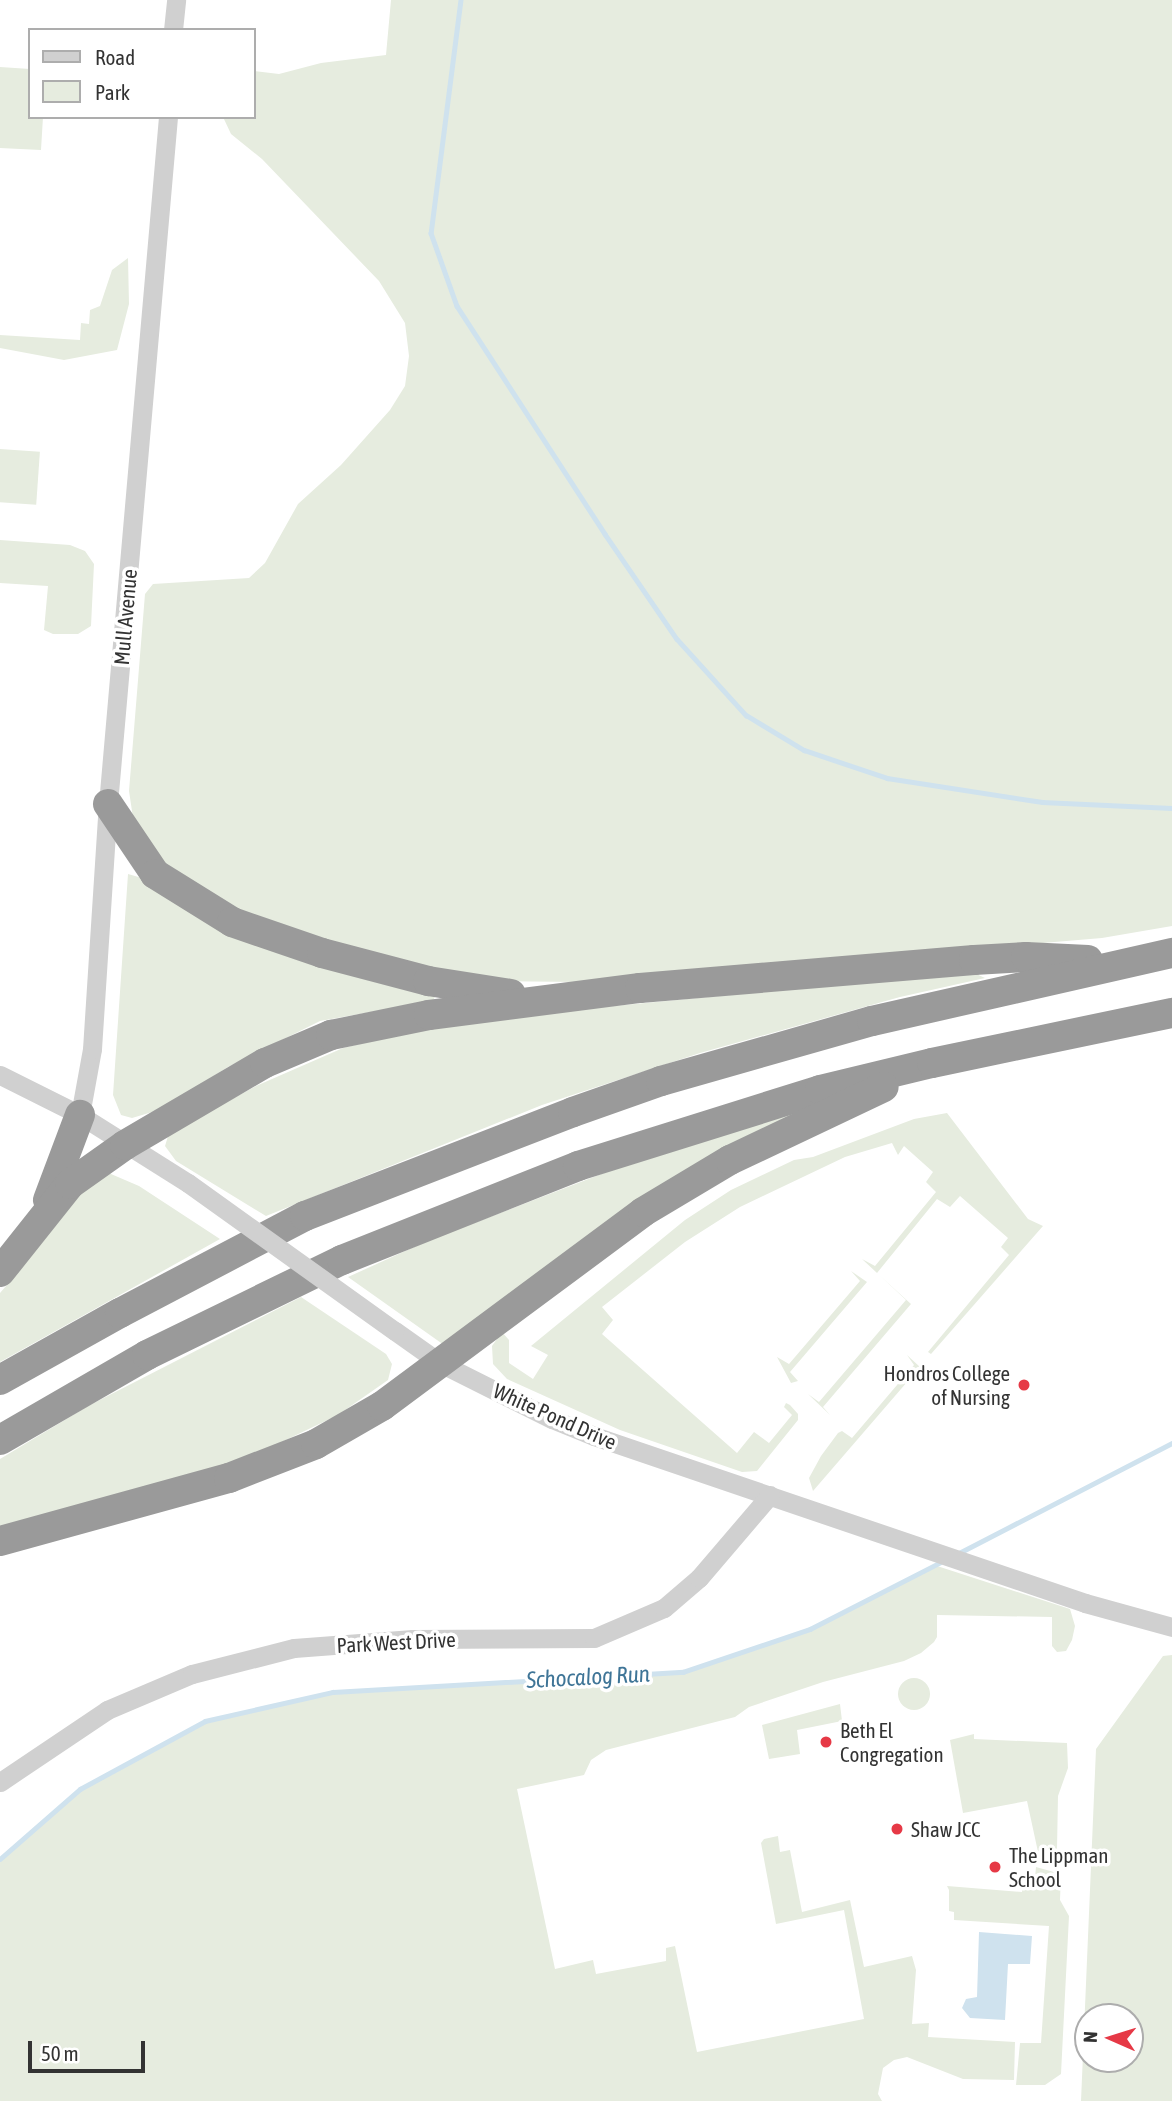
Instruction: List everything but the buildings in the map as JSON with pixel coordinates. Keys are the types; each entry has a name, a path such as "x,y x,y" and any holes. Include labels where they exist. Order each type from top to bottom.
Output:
{"highway":[{"path":"108,804 155,874 232,922 322,953 428,982 546,999"},
{"path":"0,1380 120,1313 305,1216 573,1112 661,1080 872,1021 1127,961 1172,953"},
{"path":"0,1272 69,1184 125,1145 265,1063 331,1035 429,1015 546,999 974,960 1026,957 1127,961"},
{"path":"0,1440 147,1355 412,1230 578,1166 808,1094 932,1063 1172,1013"},
{"path":"0,1541 190,1490 284,1459 352,1425 632,1220 698,1178 932,1063"},
{"path":"37,1225 57,1183 80,1115"}],"street":[{"path":"173,28 176,0"},
{"name":"Mull Avenue","path":"80,1115 92,1049 108,804 168,119"},
{"name":"White Pond Drive","path":"0,1075 80,1115 188,1183 440,1363 573,1428 1085,1602 1172,1627"},
{"name":"Park West Drive","path":"0,1783 107,1710 192,1674 294,1648 413,1639 594,1638 664,1608 699,1578 770,1495"}],"green space":[{"path":"391,0 1172,0 1172,926 1102,938 579,982 495,981 449,977 276,929 153,866 136,838 129,791 145,594 153,584 249,578 265,563 298,504 341,465 390,410 405,386 409,356 405,323 379,281 262,159 231,134 224,119 256,119 256,71 279,74 321,63 386,55"},
{"path":"0,67 28,69 28,119 43,119 41,150 0,148"},
{"path":"128,258 129,304 117,350 64,360 0,348 0,335 80,340 81,323 89,324 90,310 100,306 112,270"},
{"path":"0,449 40,452 36,505 0,502"},
{"path":"0,540 70,545 85,551 94,564 91,626 78,634 53,634 44,630 48,586 0,583"},
{"path":"128,874 436,994 433,1001 320,1021 228,1067 159,1110 132,1118 121,1115 113,1095"},
{"path":"972,972 985,978 900,997 700,1053 542,1105 266,1216 176,1161 165,1146 169,1133 256,1086 343,1048 455,1021"},
{"path":"821,1105 444,1345 348,1277 425,1242 617,1168"},
{"path":"947,1113 1028,1219 1043,1226 931,1354 928,1352 1009,1255 1001,1247 1008,1238 960,1196 950,1207 937,1199 877,1273 862,1259 875,1266 936,1192 926,1182 933,1172 904,1146 898,1155 892,1143 845,1157 740,1207 685,1242 602,1307 613,1320 602,1334 737,1453 754,1432 769,1443 792,1415 784,1407 786,1403 790,1405 798,1414 798,1420 757,1471 742,1472 620,1430 507,1379 493,1364 492,1346 502,1332 509,1340 509,1363 533,1379 548,1355 531,1346 685,1220 731,1190 794,1160 813,1157 914,1119"},
{"path":"104,1171 139,1186 220,1239 0,1362 0,1293 18,1272 58,1206"},
{"path":"851,1271 867,1282 790,1372 798,1381 791,1383 777,1357 789,1364 860,1281"},
{"path":"878,1274 911,1304 823,1407 830,1415 808,1394 819,1402 906,1300"},
{"path":"301,1297 386,1354 392,1364 388,1380 338,1415 236,1464 0,1532 0,1459 88,1406"},
{"path":"907,1355 920,1367 813,1491 809,1478 821,1456 838,1433 842,1431 852,1438 914,1365"},
{"path":"934,1565 1070,1609 1075,1626 1066,1651 1057,1652 1052,1646 1052,1617 937,1615 937,1637 934,1642 921,1653 904,1661 823,1682 749,1707 735,1717 606,1750 591,1760 584,1775 517,1789 555,1969 593,1960 596,1974 666,1961 666,1948 675,1946 697,2052 864,2019 844,1910 776,1924 761,1843 764,1839 778,1836 780,1852 790,1850 802,1912 850,1900 864,1967 912,1956 916,1970 912,2024 929,2023 928,2037 1015,2042 1014,2080 963,2079 907,2057 894,2060 883,2068 878,2094 882,2101 0,2101 0,1859 80,1789 205,1721 333,1692 683,1672 810,1629"},
{"path":"1172,1655 1172,2101 1081,2101 1082,2073 1144,2073 1144,2003 1085,2003 1096,1749 1163,1656"},
{"path":"914,1678 925,1683 930,1694 925,1705 914,1710 903,1705 898,1694 903,1683"},
{"path":"840,1704 842,1721 797,1730 800,1754 769,1759 762,1725"},
{"path":"974,1734 974,1739 1067,1743 1068,1768 1058,1796 1057,1849 1038,1852 1027,1801 963,1813 950,1740"},
{"path":"1036,1867 1061,1874 1060,1900 1069,1916 1061,2074 1045,2085 1016,2085 1020,2043 1041,2043 1049,1926 954,1920 954,1912 949,1911 947,1886 1022,1892 1022,1889 1034,1888"}],"water":[{"path":"979,1932 1032,1936 1030,1964 1008,1964 1005,2020 970,2018 962,2008 966,1999 977,1997"}],"waterway":[{"path":"461,0 431,233 457,306 605,534 677,639 746,715 804,750 887,778 1042,802 1172,808"},
{"name":"Schocalog Run","path":"957,1554 1172,1443"},
{"name":"Schocalog Run","path":"0,1859 80,1789 205,1721 333,1692 683,1672 810,1629 943,1561"}],"place":[{"name":"Hondros College of Nursing","path":"1024,1385"},
{"name":"Beth El Congregation","path":"826,1742"},
{"name":"Shaw JCC","path":"897,1829"},
{"name":"The Lippman School","path":"995,1867"}]}
